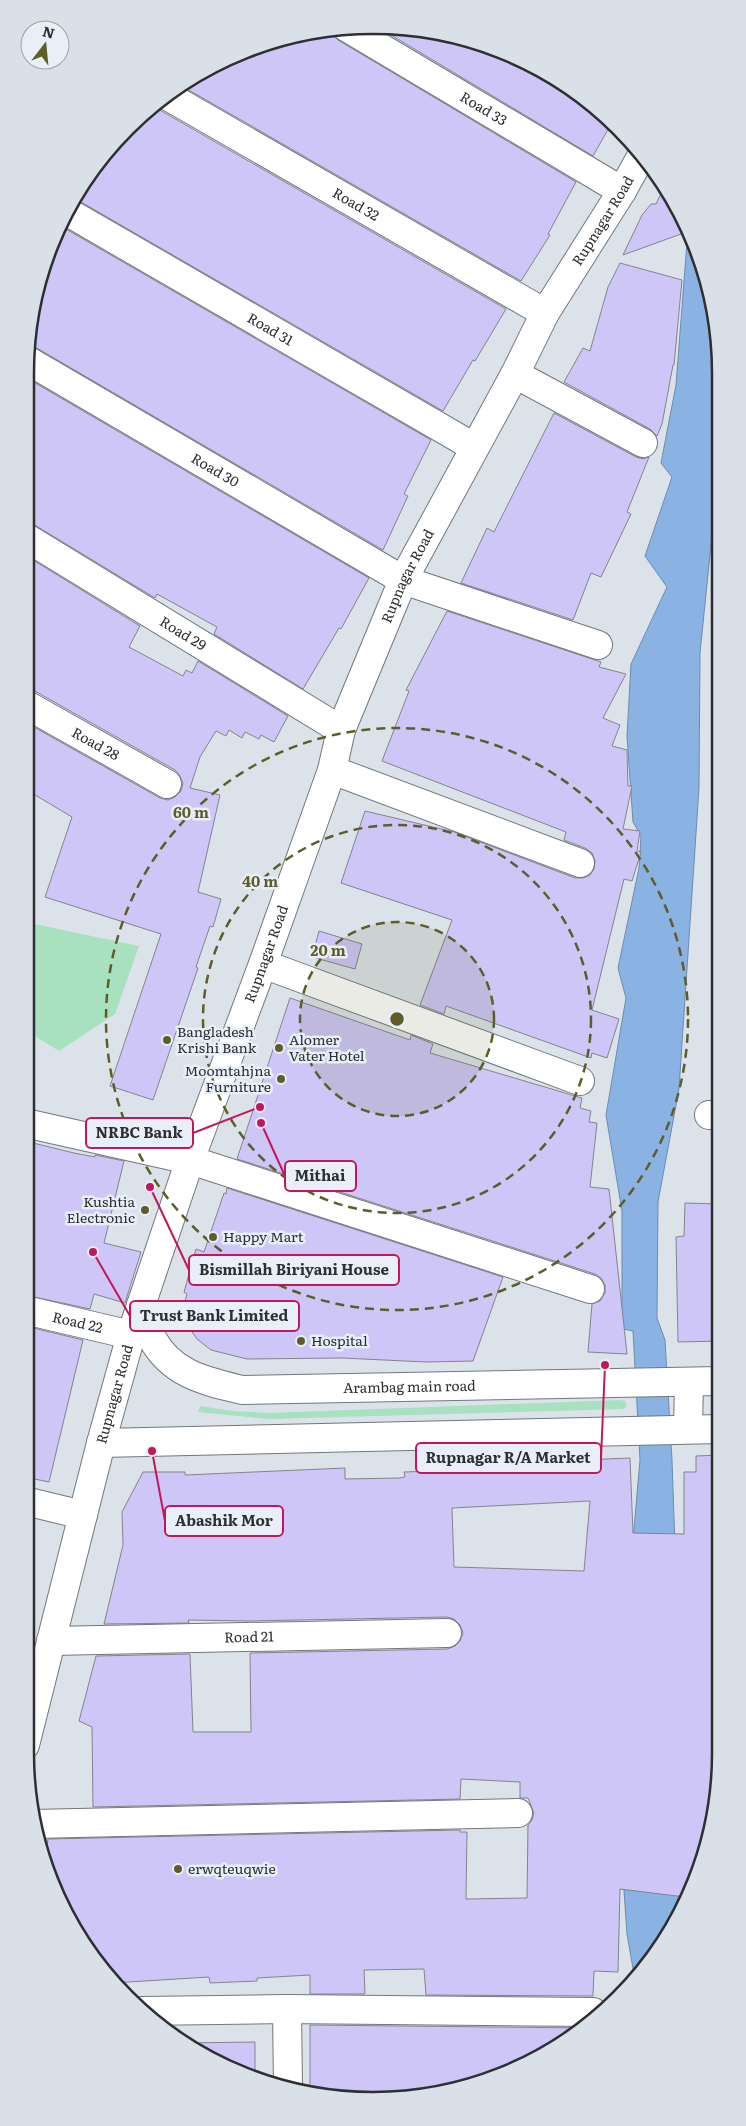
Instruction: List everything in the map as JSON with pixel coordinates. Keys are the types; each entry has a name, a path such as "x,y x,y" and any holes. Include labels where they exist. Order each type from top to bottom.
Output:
{"street":[{"name":"Road 33","path":"358,34 622,191"},
{"name":"Road 32","path":"173,99 545,313"},
{"name":"Rupnagar Road","path":"34,1678 51,1641 101,1443 131,1335 190,1160 263,964 332,770 341,730 403,580 515,374 545,313 622,191 638,162"},
{"name":"Road 31","path":"73,216 474,447"},
{"name":"Road 30","path":"34,364 403,580 598,645"},
{"path":"515,374 643,443"},
{"name":"Road 29","path":"34,542 341,730"},
{"name":"Road 28","path":"34,709 167,784"},
{"path":"332,770 580,863"},
{"path":"263,964 580,1081"},
{"path":"34,1126 190,1160 590,1289"},
{"name":"Arambag main road","path":"141,1305 152,1338 170,1363 204,1381 242,1390 712,1381"},
{"name":"Road 22","path":"34,1312 131,1335"},
{"path":"688,1429 689,1382"},
{"path":"101,1443 712,1429"},
{"path":"34,1503 83,1515"},
{"name":"Road 21","path":"51,1641 447,1633"},
{"path":"41,1824 518,1813"},
{"path":"152,2011 287,2009 592,2012"},
{"path":"287,2009 288,2082"}],"green space":[{"path":"34,924 139,946 115,1014 59,1051 34,1036"},
{"path":"625,1401 627,1406 624,1409 270,1419 198,1412 200,1406 233,1411 269,1413"}],"water":[{"path":"687,245 701,285 712,351 712,535 700,653 699,788 679,1089 658,1202 657,1318 665,1340 672,1460 687,1881 667,1923 633,1971 627,1934 621,1848 631,1563 640,1460 633,1331 623,1329 622,1318 622,1211 606,1115 626,998 618,968 639,868 641,836 633,822 627,736 631,664 667,587 645,556 672,477 661,463 676,385"}],"building":[{"path":"389,34 439,40 461,45 503,60 543,79 580,104 608,129 593,156"},
{"path":"334,36 576,182 548,234 550,235 521,281 188,89 223,69 264,52 307,40"},
{"path":"159,110 506,309 443,411 80,201 118,149"},
{"path":"661,194 681,234 623,255 642,215 651,204 656,204"},
{"path":"66,229 431,440 404,494 408,496 383,550 35,347 45,285"},
{"path":"620,263 682,280 674,365 662,424 657,436 650,429 564,382 583,348 590,351 608,287"},
{"path":"34,382 369,578 341,629 339,628 303,689 214,634 217,627 157,594 155,598 34,525"},
{"path":"554,413 636,457 643,459 649,457 627,512 631,514 601,577 591,573 573,620 461,583 487,528 494,532"},
{"path":"34,561 140,626 129,647 183,676 186,670 192,673 198,661 288,716 274,742 261,735 259,739 245,732 242,738 229,730 226,736 216,731 200,757 190,788 220,795 198,892 221,899 213,927 210,926 196,967 198,968 153,1100 110,1086 161,934 45,897 72,817 34,794 34,727 160,798 168,800 175,797 181,791 183,783 175,770 34,691"},
{"path":"447,611 601,662 599,667 626,674 603,718 620,725 612,746 627,750 628,786 632,786 623,829 640,831 637,851 641,852 632,881 624,879 592,1010 619,1019 607,1058 592,1053 591,1058 446,1006 444,1014 420,1005 452,920 341,883 365,811 454,832 575,878 583,878 590,875 594,869 595,861 592,853 585,848 564,840 566,832 382,761 409,691 406,690"},
{"path":"319,931 362,944 355,969 312,957"},
{"path":"290,998 410,1040 411,1035 433,1044 430,1053 582,1098 580,1108 591,1111 589,1122 597,1123 590,1187 609,1189 627,1354 588,1352 592,1304 600,1301 605,1293 605,1285 601,1278 595,1274 237,1159"},
{"path":"34,1143 74,1153 124,1161 104,1243 141,1252 125,1303 94,1294 90,1309 34,1297"},
{"path":"227,1188 503,1277 473,1361 426,1362 342,1358 247,1359 211,1350 197,1339 188,1326 183,1309 187,1294 184,1292 196,1249 204,1252"},
{"path":"685,1203 712,1204 712,1341 678,1342 676,1237 684,1236"},
{"path":"34,1328 83,1340 49,1482 34,1479"},
{"path":"712,1455 712,1775 706,1819 694,1862 680,1896 620,1889 618,1972 594,1971 593,1996 426,1995 424,1969 364,1970 365,1994 310,1994 310,1975 257,1978 257,1981 210,1983 209,1977 123,1982 118,1977 79,1923 52,1862 47,1846 48,1839 460,1830 460,1832 467,1832 466,1899 527,1898 528,1825 534,1813 528,1798 520,1798 520,1782 461,1779 460,1799 93,1807 92,1727 79,1721 96,1656 190,1654 193,1732 251,1732 250,1653 447,1649 455,1646 460,1641 463,1633 460,1625 454,1619 447,1617 249,1621 188,1620 189,1623 104,1624 123,1545 122,1512 143,1472 185,1472 185,1475 345,1468 345,1479 399,1478 405,1477 404,1472 492,1469 492,1464 630,1458 633,1533 684,1534 684,1472 696,1472 696,1456","holes":["590,1501 584,1571 454,1567 452,1508"]},
{"path":"310,2025 571,2028 543,2047 503,2066 461,2081 439,2086 395,2092 351,2092 310,2086"},
{"path":"255,2042 255,2071 223,2057 197,2043"}],"place":[{"name":"Bangladesh Krishi Bank","path":"167,1040"},
{"name":"Alomer Vater Hotel","path":"279,1048"},
{"name":"Moomtahjna Furniture","path":"281,1079"},
{"name":"NRBC Bank","path":"260,1107"},
{"name":"Mithai","path":"261,1123"},
{"name":"Bismillah Biriyani House","path":"150,1187"},
{"name":"Kushtia Electronic","path":"145,1210"},
{"name":"Happy Mart","path":"213,1237"},
{"name":"Trust Bank Limited","path":"93,1252"},
{"name":"Hospital","path":"301,1341"},
{"name":"Rupnagar R/A Market","path":"605,1365"},
{"name":"Abashik Mor","path":"152,1451"},
{"name":"erwqteuqwie","path":"178,1869"}]}
